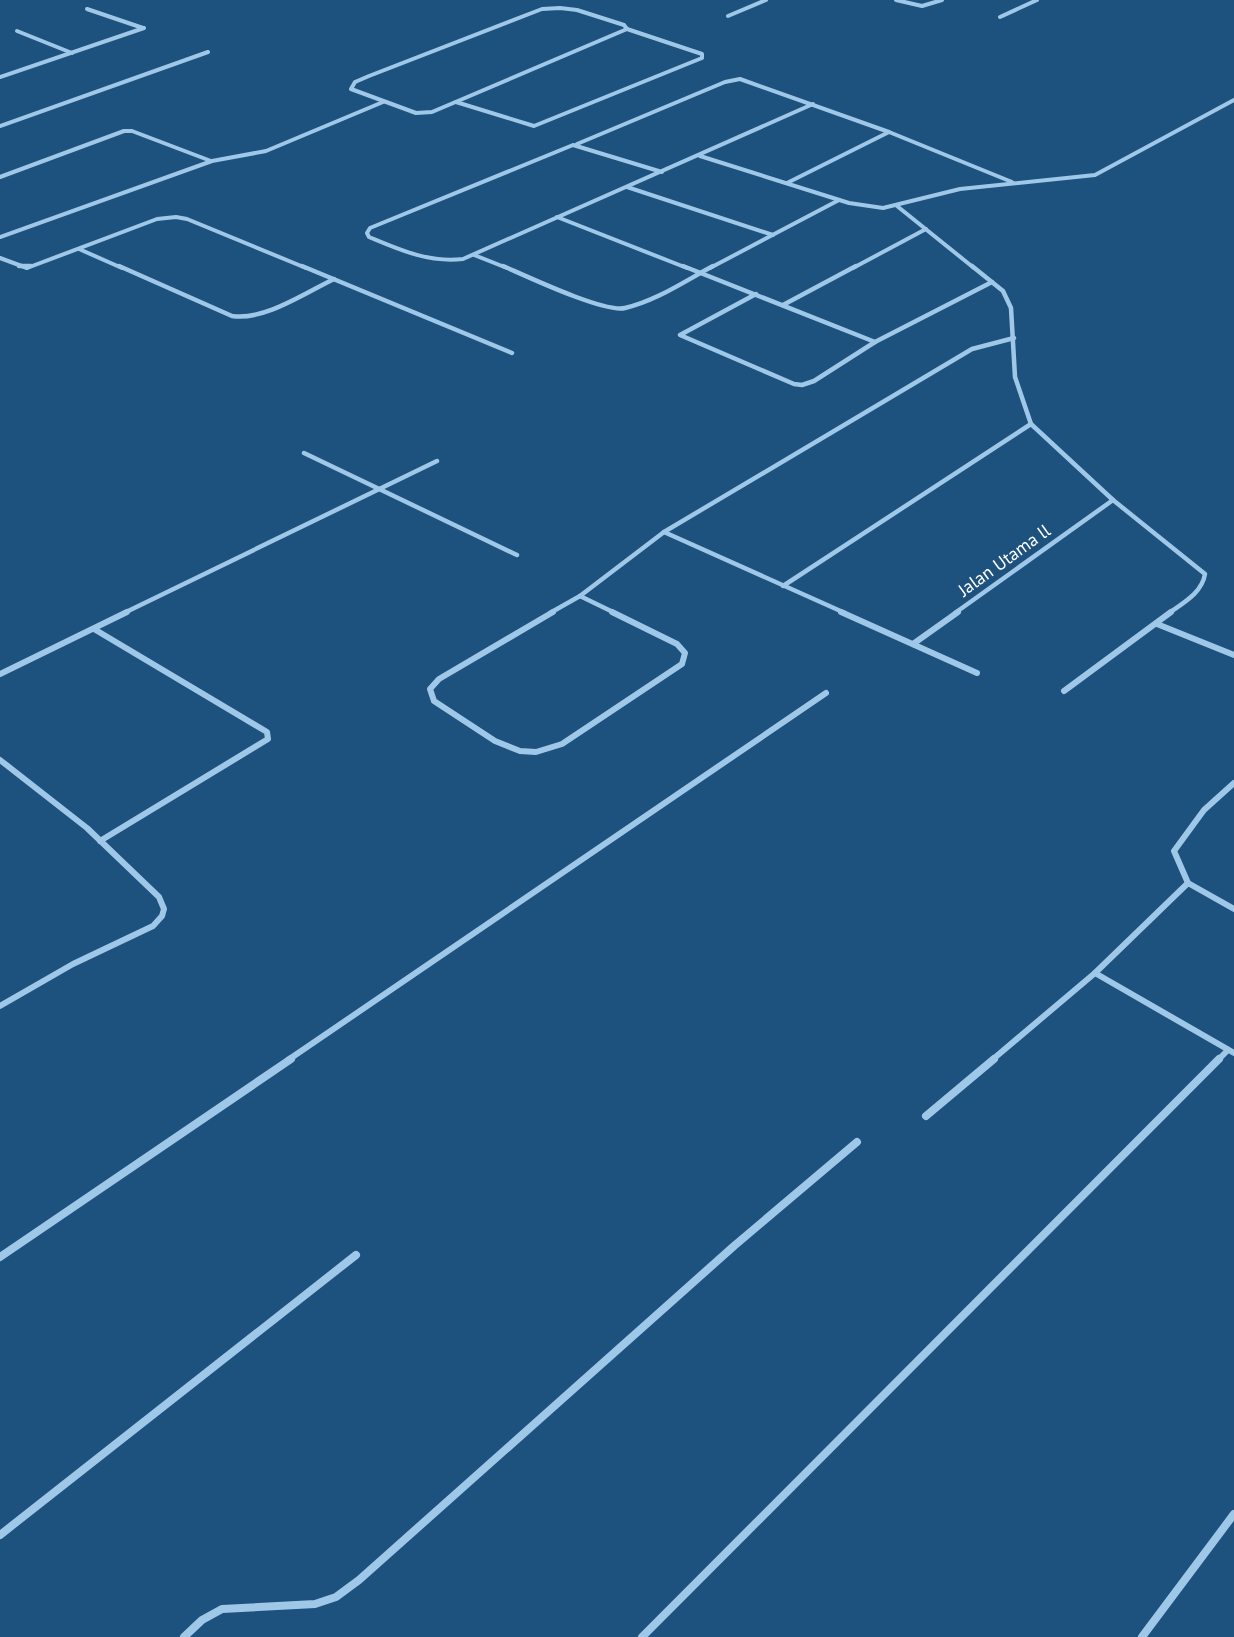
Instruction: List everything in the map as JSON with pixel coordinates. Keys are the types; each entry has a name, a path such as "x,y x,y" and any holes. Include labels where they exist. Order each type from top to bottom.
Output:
{"street":[{"path":"728,16 766,0"},
{"path":"896,0 922,6 942,0"},
{"path":"1000,17 1036,0"},
{"path":"0,77 144,28 87,9"},
{"path":"456,102 534,126 699,61 702,54 577,10 542,9 351,85 351,89 383,102 424,114 627,29"},
{"path":"17,31 72,53"},
{"path":"0,126 208,52"},
{"path":"813,104 474,255 447,262 433,261 369,237 367,231 442,197 576,145 731,80 740,80 813,104 1013,182"},
{"path":"700,156 840,200 867,206 897,206 960,189 1095,175 1234,100"},
{"path":"0,237 212,161 266,151 383,102"},
{"path":"0,177 124,131 132,131 212,161"},
{"path":"787,183 889,132"},
{"path":"576,145 662,172"},
{"path":"627,186 773,235"},
{"path":"474,255 603,306 619,309 644,302 840,200"},
{"path":"897,206 1003,291 1011,308 1015,377 1031,424 1113,500 1205,574 1204,581 1193,596 1064,692"},
{"path":"0,258 27,268 158,219 176,217 187,219 513,353"},
{"path":"557,217 875,342"},
{"path":"783,305 926,229"},
{"path":"79,249 232,316 259,315 334,279"},
{"path":"756,294 680,335 802,386 814,381 875,342 992,282"},
{"path":"580,596 677,644 685,653 682,664 562,744 536,752 520,751 495,741 434,701 430,689 439,679 580,596 664,532 972,349 1014,338"},
{"path":"783,586 1031,424"},
{"path":"304,453 517,555"},
{"path":"0,674 437,461"},
{"name":"Jalan Utama ll","path":"913,644 1113,500"},
{"path":"664,532 977,673"},
{"path":"1158,624 1234,655"},
{"path":"94,628 267,732 268,739 100,841"},
{"path":"0,1257 826,693"},
{"path":"0,760 100,841 164,903 164,916 153,926 73,964 0,1006"},
{"path":"1234,783 1203,810 1174,851 1188,883 1234,909"},
{"path":"926,1116 1095,973 1188,883"},
{"path":"642,1637 1231,1052 1095,973"},
{"path":"184,1637 202,1620 222,1609 315,1604 336,1597 358,1580 734,1246 857,1142"},
{"path":"0,1534 356,1255"},
{"path":"1142,1637 1234,1514"}]}
